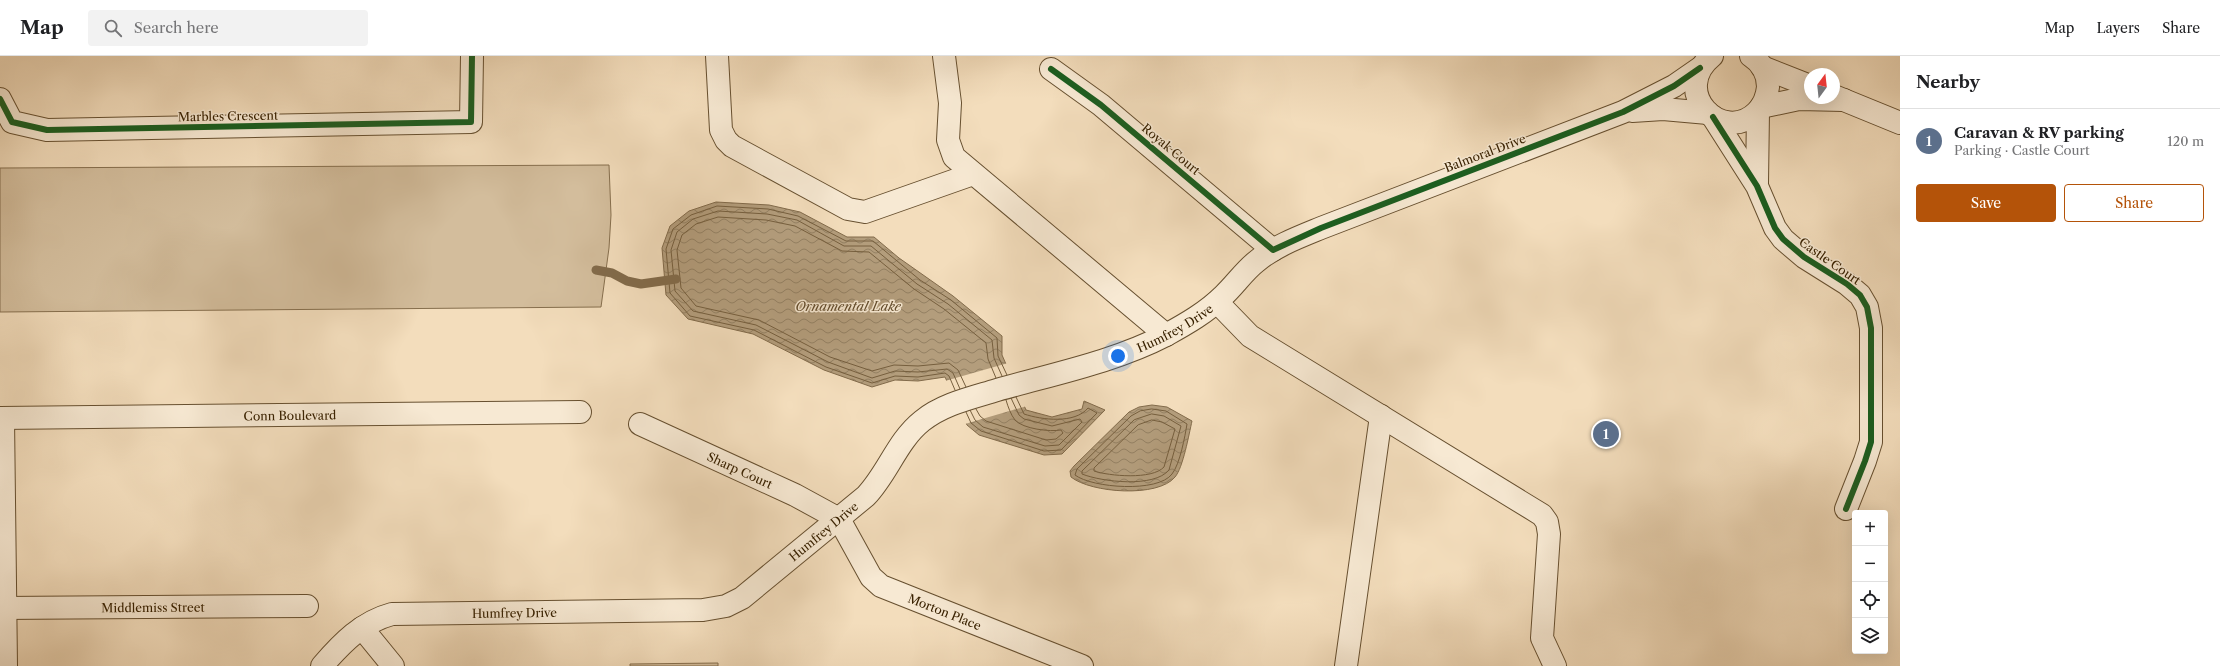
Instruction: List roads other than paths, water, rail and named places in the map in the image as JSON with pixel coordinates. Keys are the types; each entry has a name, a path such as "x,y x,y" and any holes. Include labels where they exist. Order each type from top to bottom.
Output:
{"street":[{"name":"Marbles Crescent","path":"0,99 12,122 47,130 471,122 472,56"},
{"path":"717,56 721,130 726,140 732,146 848,209 857,212 865,212 973,174"},
{"path":"944,56 950,103 948,140 949,148 954,157 1166,335"},
{"path":"1757,60 1804,83"},
{"name":"Castle Court","path":"1757,60 1767,80 1768,90 1760,109 1756,146 1757,186"},
{"name":"Castle Court","path":"1706,61 1696,81 1697,95 1757,186 1775,228 1783,239 1804,257 1847,284 1860,295 1867,307 1871,328 1871,437 1865,461 1846,509"},
{"name":"Balmoral Drive","path":"1273,250 1326,226 1622,112 1674,86 1706,61"},
{"name":"Royak Court","path":"1051,69 1092,97 1273,250"},
{"path":"1840,98 1900,123"},
{"path":"1760,109 1804,99"},
{"name":"Balmoral Drive","path":"1622,112 1663,109 1710,115 1723,121 1734,122 1750,118 1760,109"},
{"name":"Humfrey Drive","path":"322,666 339,646 362,628 373,621 392,614 717,609 730,605 742,598 839,519 873,489 912,430 938,411 962,401 1113,356 1166,335 1217,302 1256,261 1273,250"},
{"path":"1217,302 1250,336 1538,512 1546,519 1549,534 1542,638 1555,666"},
{"name":"Conn Boulevard","path":"1,418 580,412"},
{"path":"1346,666 1381,416"},
{"path":"1,418 3,608 6,666"},
{"name":"Sharp Court","path":"640,424 795,496 839,519"},
{"name":"Morton Place","path":"839,519 871,577 881,586 1082,666"},
{"name":"Middlemiss Street","path":"3,608 307,606"},
{"path":"362,628 393,666"}],"water":[{"name":"Ornamental Lake","path":"716,202 769,205 800,212 847,237 874,237 899,258 953,296 1002,336 1002,355 1026,410 1052,417 1082,409 1084,401 1105,410 1062,454 1044,455 979,435 967,425 945,377 918,381 895,380 872,387 824,370 753,334 688,319 666,295 662,248 670,226 689,211"},
{"path":"1152,405 1167,407 1192,421 1181,466 1175,477 1166,484 1154,488 1124,491 1093,487 1071,477 1070,471 1074,466 1129,412 1139,407"}],"waterway":[{"path":"596,270 612,273 627,281 641,284 676,279"}],"place":[{"name":"Caravan & RV parking","path":"1606,434"}]}
